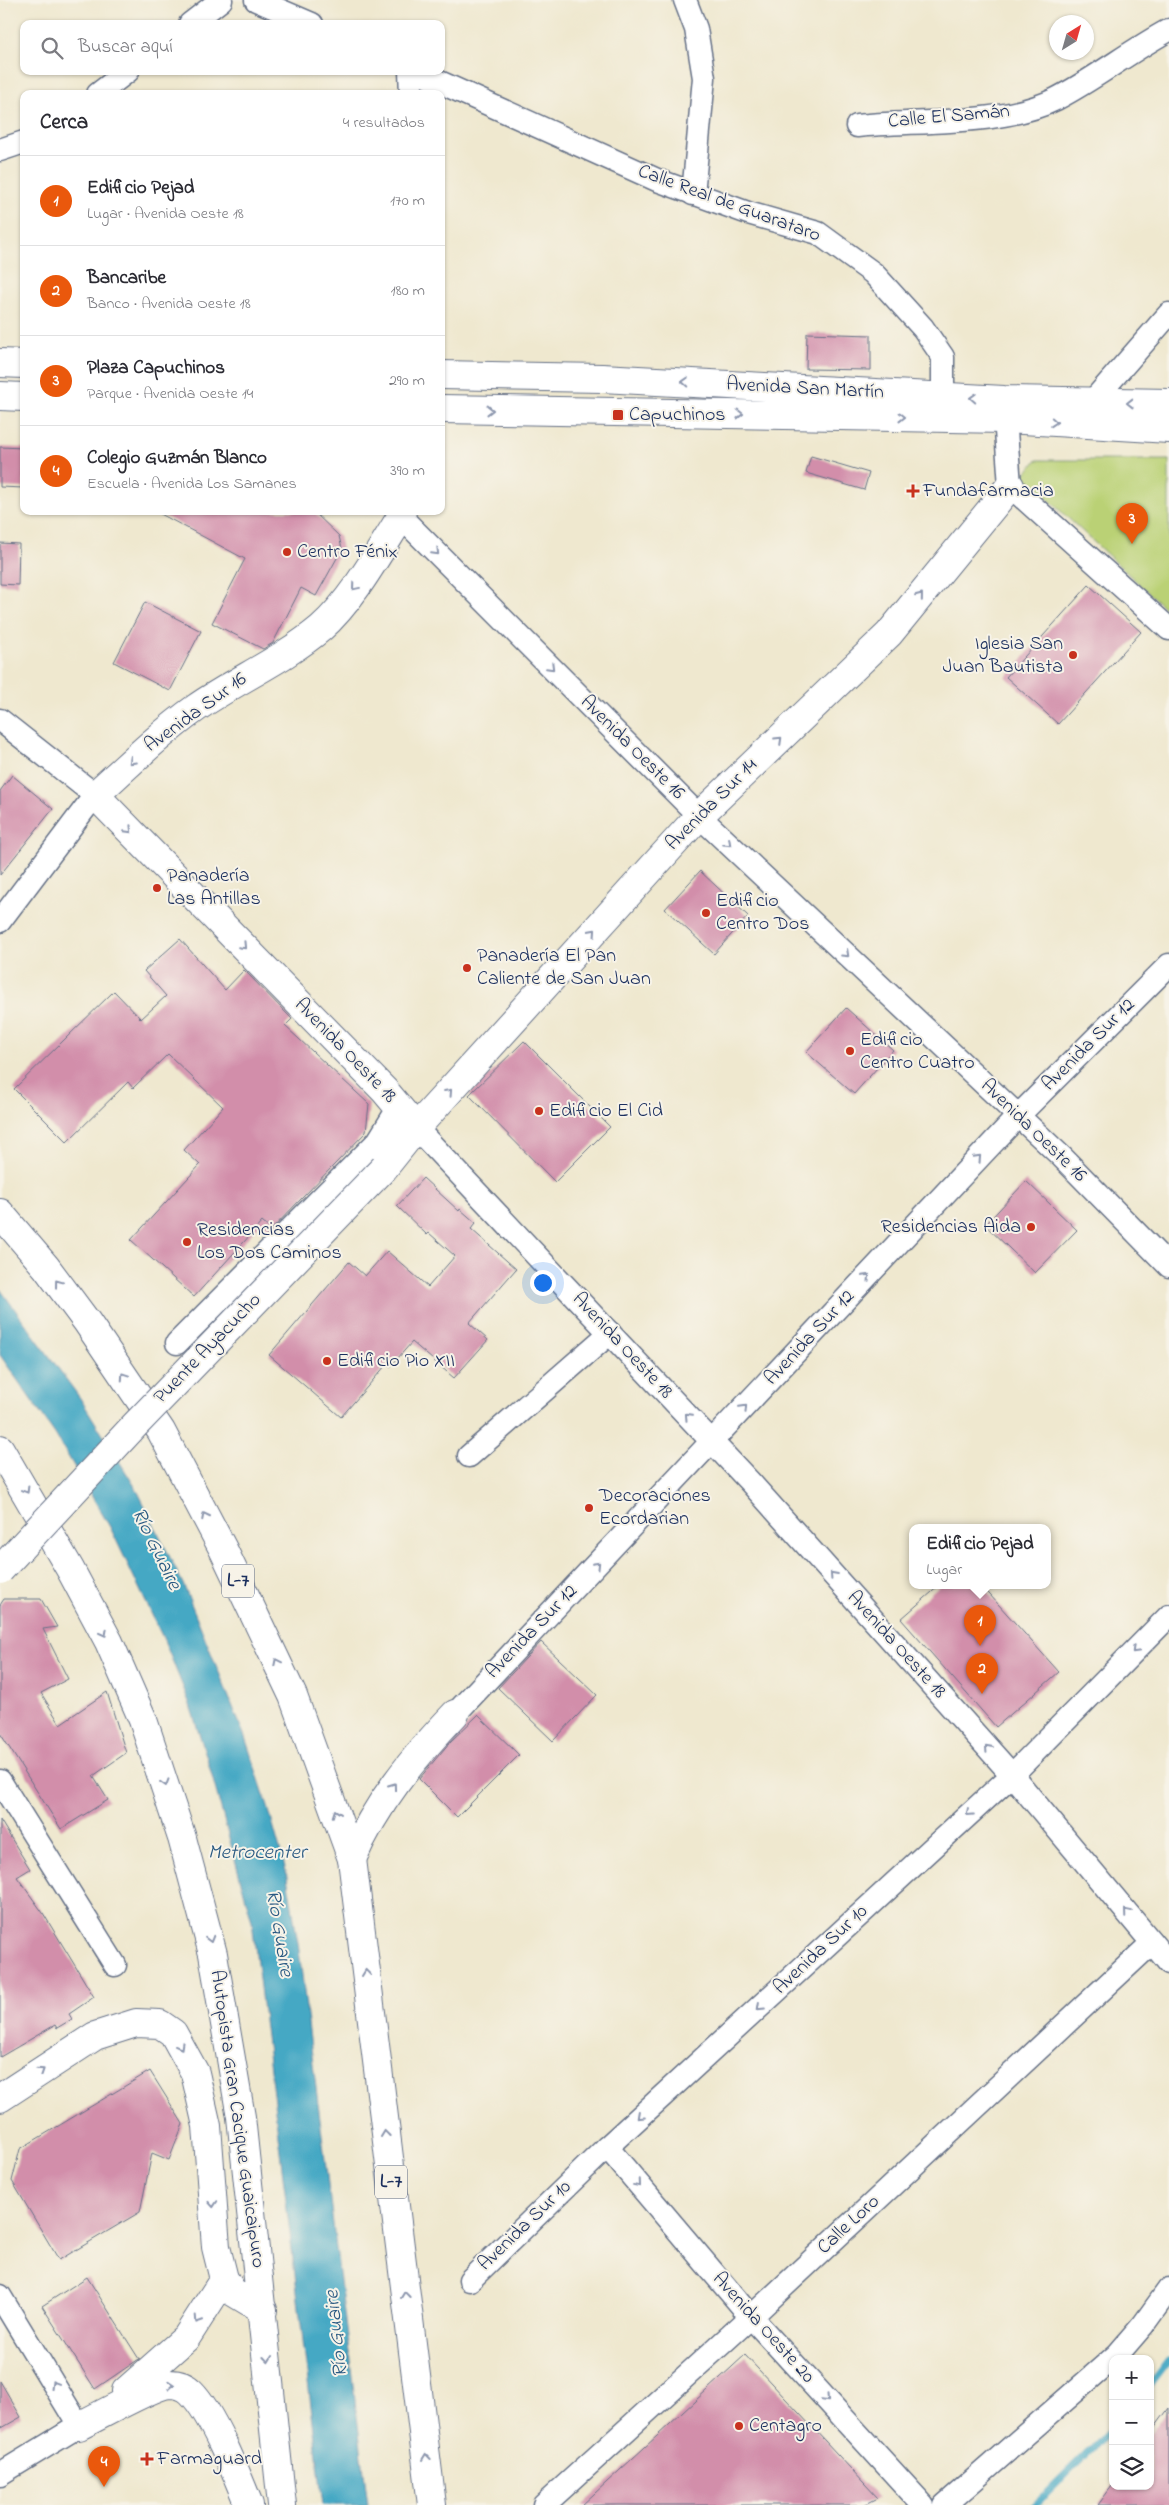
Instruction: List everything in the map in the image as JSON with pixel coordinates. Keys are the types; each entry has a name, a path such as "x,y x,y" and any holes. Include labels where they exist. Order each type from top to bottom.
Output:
{"main road":[{"path":"0,363 20,364"},
{"name":"Avenida San Martín","path":"445,375 602,378 943,396 1004,409 1169,429"},
{"path":"0,396 20,397"},
{"name":"Avenida San Martín","path":"445,409 1004,409 1090,403 1169,403"},
{"name":"Avenida Sur 14","path":"416,1128 699,816 890,634 1010,486"},
{"name":"Avenida Sur 16","path":"95,795 142,752 196,709 238,681 281,657 322,627 362,579 401,515"},
{"name":"Avenida Oeste 18","path":"95,795 399,1107 416,1128"},
{"name":"Puente Ayacucho","path":"0,1570 135,1425 384,1168 416,1128"},
{"name":"L-7","path":"0,1213 46,1267 87,1322 161,1431 223,1549 293,1696 352,1859 432,2505"},
{"name":"Autopista Gran Cacique Guaicaipuro","path":"0,1449 50,1533 109,1642 143,1720 166,1785 213,1954 241,2117 263,2310 282,2505"},
{"path":"352,1859 365,1828 394,1785 422,1749 455,1714"},
{"path":"0,2098 95,2036 136,2023 160,2024 172,2033 195,2073 207,2126 216,2247 224,2279 232,2292 263,2310"},
{"path":"79,2426 143,2378 186,2338 224,2279"},
{"path":"79,2426 160,2386 181,2385 191,2392 200,2403 222,2443 249,2505"}],"street":[{"path":"195,20 221,0"},
{"path":"256,0 303,20"},
{"path":"685,0 696,30 704,78 693,194"},
{"name":"Calle El Samán","path":"857,126 972,119 1031,108 1055,100 1169,30"},
{"path":"103,90 123,75"},
{"path":"410,75 411,90"},
{"name":"Calle Real de Guarataro","path":"425,75 657,180 748,213 818,233 873,273 909,312 943,357 943,396"},
{"path":"0,150 20,143"},
{"path":"1090,403 1169,314"},
{"path":"1004,409 1010,486 1169,629"},
{"name":"Avenida Oeste 16","path":"403,515 699,816 1018,1116 1169,1266"},
{"name":"Avenida Oeste 18","path":"0,720 95,795"},
{"name":"Avenida Sur 16","path":"0,921 95,795"},
{"name":"Avenida Sur 12","path":"455,1714 1018,1116 1169,965"},
{"path":"177,1343 378,1141 399,1107"},
{"name":"Avenida Oeste 18","path":"416,1128 713,1442 1012,1774 1169,1963"},
{"path":"469,1456 610,1333"},
{"name":"Avenida Sur 10","path":"470,2280 607,2147 1012,1774 1169,1616"},
{"path":"0,1781 115,1965"},
{"name":"Calle Loro","path":"544,2505 751,2317 1152,1943"},
{"name":"Avenida Oeste 20","path":"607,2147 751,2317 924,2505"},
{"path":"945,2505 1118,2354 1169,2289"},
{"path":"0,2296 79,2426 0,2474"}],"green space":[{"path":"1037,460 1169,460 1169,612 1023,476"}],"water":[{"name":"Metrocenter","path":"0,1289 80,1398 137,1490 184,1586 245,1737 268,1807 286,1871 298,1943 368,2505 323,2505 252,1921 207,1758 189,1702 164,1640 110,1527 55,1434 0,1355"}],"building":[{"path":"807,333 871,335 871,370 806,369"},
{"path":"0,447 20,448 20,488 0,487"},
{"path":"811,456 869,473 864,490 806,473"},
{"name":"Centro Fénix","path":"162,515 317,515 339,536 342,549 316,596 301,588 273,643 263,649 212,623 245,559"},
{"path":"0,543 19,544 18,585 0,584"},
{"name":"Iglesia San Juan Bautista","path":"1089,585 1141,632 1058,724 1006,677"},
{"path":"145,602 201,631 170,691 114,662"},
{"path":"12,775 53,809 0,875 0,791"},
{"name":"Edificio Centro Dos","path":"700,871 748,916 714,954 665,909"},
{"path":"180,939 225,990 244,970 292,1019 285,1026 369,1104 366,1132 271,1230 262,1222 194,1297 131,1240 200,1165 184,1150 223,1107 168,1054 133,1088 128,1082 67,1142 14,1089 114,991 141,1019 166,996 144,971"},
{"name":"Edificio Centro Cuatro","path":"846,1008 893,1050 854,1094 806,1052"},
{"name":"Edificio El Cid","path":"524,1041 610,1127 555,1182 469,1095"},
{"path":"423,1178 459,1211 460,1209 476,1223 471,1229 516,1269 469,1323 488,1340 454,1378 412,1342 390,1367 387,1364 341,1417 269,1355 349,1262 365,1276 387,1251 428,1287 455,1256 429,1233 427,1235 397,1206"},
{"name":"Residencias Aida","path":"1026,1181 1077,1230 1035,1273 985,1225"},
{"path":"935,1589 985,1589 1059,1672 996,1727 901,1619"},
{"path":"4,1599 41,1599 57,1627 43,1629 68,1679 41,1693 60,1724 107,1692 126,1753 93,1776 108,1800 61,1829 0,1733 0,1605"},
{"path":"541,1642 597,1695 553,1741 498,1688"},
{"path":"478,1715 519,1755 457,1817 419,1779 450,1742"},
{"path":"0,1820 30,1869 17,1877 43,1913 94,1997 69,2014 72,2019 57,2028 55,2025 0,2057"},
{"path":"150,2071 183,2124 169,2160 152,2153 140,2212 59,2260 12,2181 20,2149"},
{"path":"87,2277 139,2359 95,2389 42,2306"},
{"name":"Centagro","path":"745,2355 878,2498 864,2505 582,2505"},
{"path":"0,2381 21,2417 0,2429"},
{"path":"1169,2408 1169,2505 1098,2505 1109,2490 1154,2490 1154,2429"}],"waterway":[{"path":"1154,2381 1169,2361"},
{"path":"1035,2505 1109,2432"}],"place":[{"name":"Capuchinos","path":"618,415"},
{"name":"Fundafarmacia","path":"913,491"},
{"name":"Plaza Capuchinos","path":"1132,544"},
{"name":"Centro Fénix","path":"287,552"},
{"name":"Iglesia San Juan Bautista","path":"1073,655"},
{"name":"Panadería Las Antillas","path":"157,888"},
{"name":"Edificio Centro Dos","path":"706,913"},
{"name":"Panadería El Pan Caliente de San Juan","path":"467,968"},
{"name":"Edificio Centro Cuatro","path":"850,1051"},
{"name":"Edificio El Cid","path":"539,1111"},
{"name":"Residencias Aida","path":"1031,1227"},
{"name":"Residencias Los Dos Caminos","path":"187,1242"},
{"name":"Edificio Pio XII","path":"327,1361"},
{"name":"Decoraciones Ecordarian","path":"589,1508"},
{"name":"Edificio Pejad","path":"980,1646"},
{"name":"Bancaribe","path":"982,1694"},
{"name":"Centagro","path":"739,2426"},
{"name":"Farmaguard","path":"147,2459"},
{"name":"Colegio Guzmán Blanco","path":"104,2487"}],"water label":[{"name":"Río Guaire","path":"156,1549"},
{"name":"Río Guaire","path":"279,1933"},
{"name":"Río Guaire","path":"337,2334"}]}
